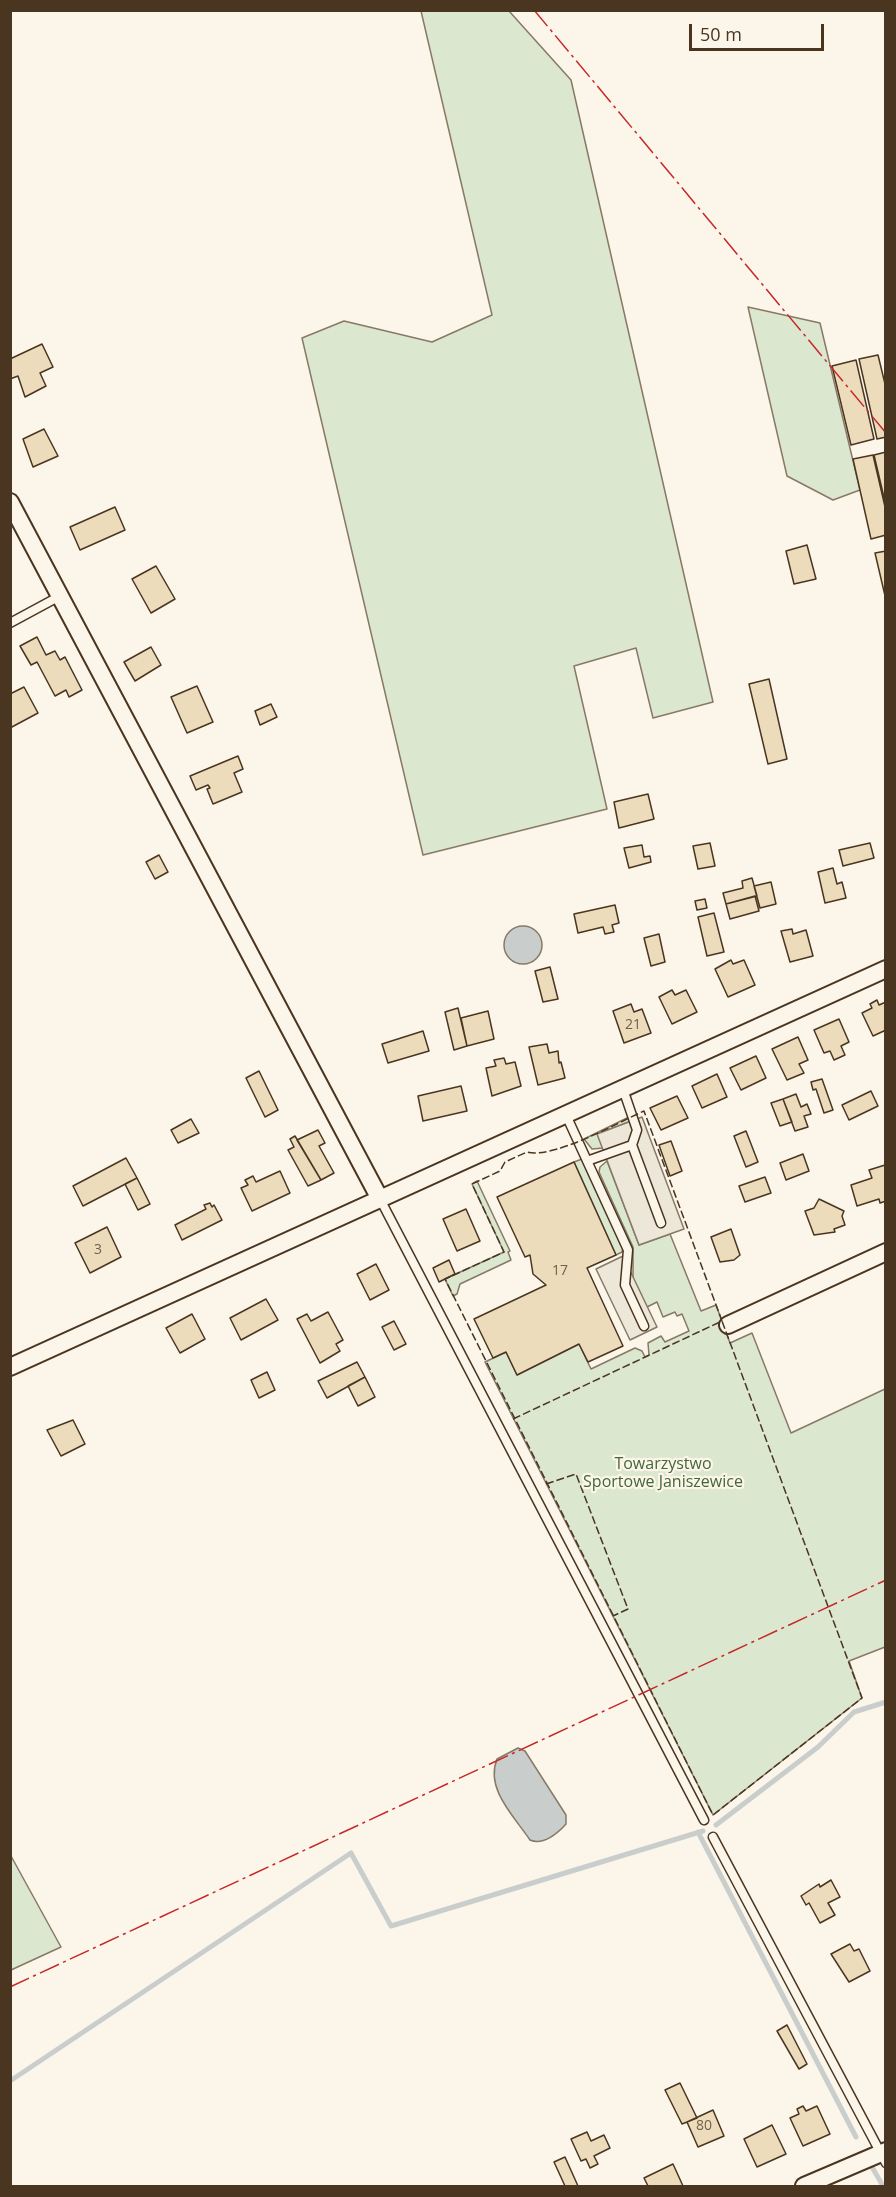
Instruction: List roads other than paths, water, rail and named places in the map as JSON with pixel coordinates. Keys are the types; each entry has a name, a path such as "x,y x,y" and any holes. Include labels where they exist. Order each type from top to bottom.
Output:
{"street":[{"path":"10,502 380,1199"},
{"path":"10,1367 885,969"},
{"path":"728,1325 885,1252"},
{"path":"804,2187 883,2156"}],"lane":[{"path":"10,623 60,596"},
{"path":"622,1089 637,1130 632,1145 661,1223"},
{"path":"566,1115 628,1250 625,1285 644,1326"},
{"path":"587,1161 632,1145"},
{"path":"380,1199 704,1820"},
{"path":"713,1837 883,2156"}],"waterway":[{"path":"716,1825 818,1747 854,1712 886,1702"},
{"path":"10,2081 351,1853 391,1926 703,1831"},
{"path":"698,1832 856,2137"},
{"path":"872,2167 883,2186"}],"park label":[{"name":"Towarzystwo Sportowe Janiszewice","path":"663,1473"}]}
